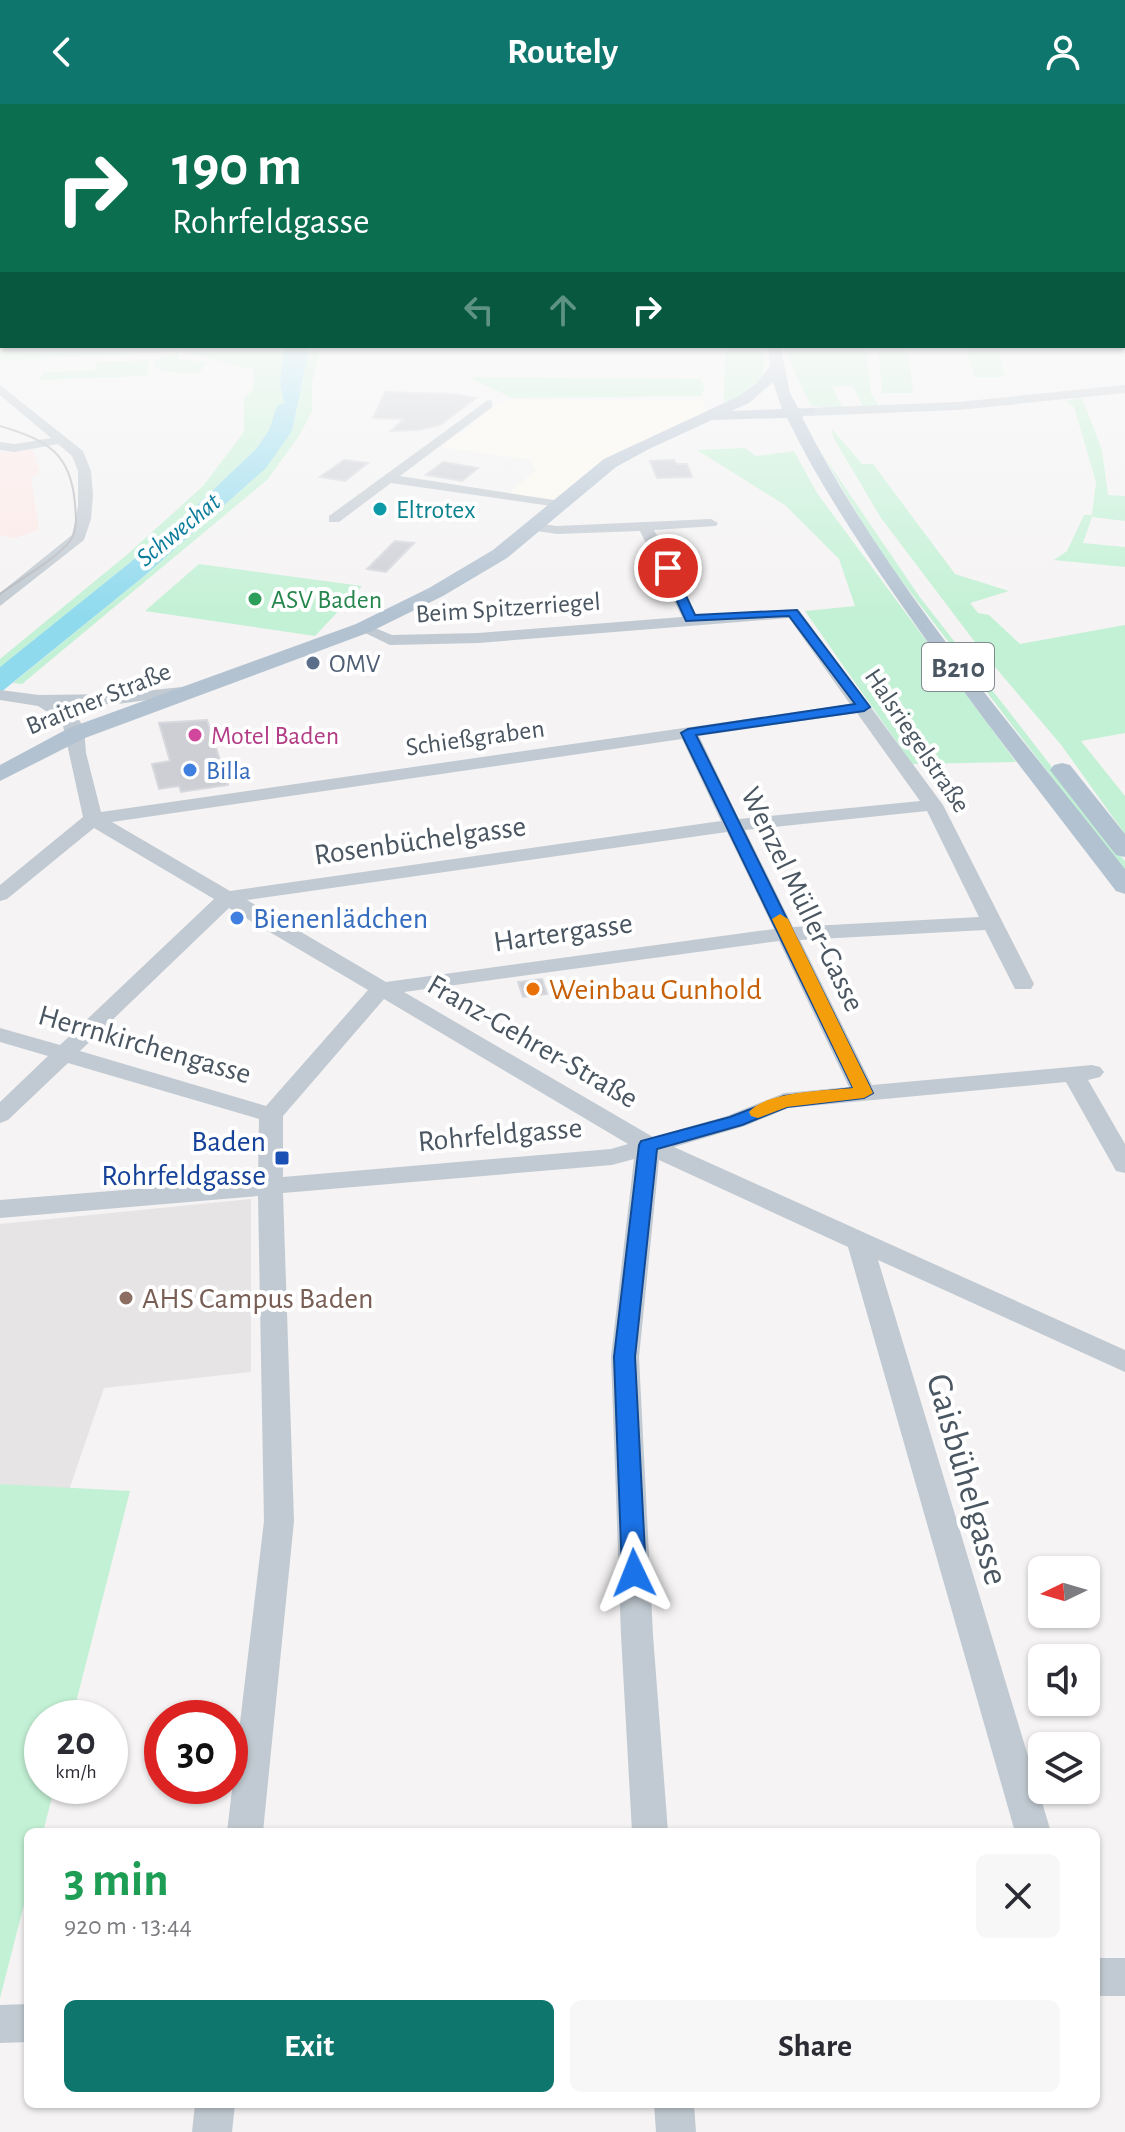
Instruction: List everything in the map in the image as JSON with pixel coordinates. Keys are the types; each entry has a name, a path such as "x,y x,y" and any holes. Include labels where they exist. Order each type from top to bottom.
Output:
{"main road":[{"name":"Braitner Straße","path":"0,774 23,759 77,733 363,628 471,572 535,527 610,463 688,426"},
{"name":"B210","path":"802,426 844,509 902,592 1125,886"},
{"name":"B210","path":"804,426 976,660"},
{"name":"B210","path":"994,683 1125,850"}],"street":[{"path":"0,601 82,534 86,468 78,454 44,426"},
{"path":"334,519 459,426"},
{"path":"0,446 15,448 61,440"},
{"path":"389,479 560,505"},
{"path":"535,527 557,530 711,523"},
{"path":"645,526 691,619"},
{"name":"Beim Spitzerriegel","path":"363,628 390,640 478,638 793,613 800,620"},
{"name":"Halsriegelstraße","path":"800,620 933,805 1023,984"},
{"path":"1,695 36,700 117,699 194,689"},
{"path":"0,895 93,819 73,723 60,709 36,700"},
{"name":"Schießgraben","path":"93,819 864,707"},
{"name":"Wenzel Müller-Gasse","path":"688,733 864,1093"},
{"name":"Braitner Straße","path":"23,759 59,755 79,759"},
{"name":"Rosenbüchelgasse","path":"228,897 733,825 933,805"},
{"name":"Franz-Gehrer-Straße","path":"93,819 648,1145 1125,1362"},
{"path":"0,1115 228,897"},
{"name":"Hartergasse","path":"381,989 787,934 990,923"},
{"path":"245,1828 279,1521 271,1115 381,989"},
{"name":"Herrnkirchengasse","path":"0,1035 271,1115"},
{"name":"Rohrfeldgasse","path":"0,1209 612,1157 736,1121 784,1101 1082,1073 1125,1165"},
{"path":"648,1145 625,1357 637,1635 650,1828"},
{"name":"Gaisbühelgasse","path":"859,1240 1032,1828"},
{"path":"1100,1977 1125,1977"},
{"path":"0,2024 24,2023"},
{"path":"212,2132 215,2108"},
{"path":"674,2108 676,2132"}],"shaded area":[{"path":"470,426 676,426 603,459 555,499 546,500 508,494 536,470 530,460 442,447"},
{"path":"33,449 40,472 31,478 39,530 15,538 0,535 0,452"},
{"name":"AHS Campus Baden","path":"251,1199 251,1372 104,1388 69,1490 0,1484 0,1224"}],"green space":[{"path":"244,426 271,426 256,449 173,528 0,667 0,659 129,553 203,486 244,432"},
{"path":"293,426 304,426 267,480 22,684 13,683 143,577 292,431"},
{"path":"1079,426 1093,426 1102,450 1108,495 1125,496 1125,521 1092,517 1083,543 1125,547 1125,567 1054,560 1067,551 1084,515 1092,515 1096,482"},
{"path":"832,429 862,464 873,464 955,574 1009,591 970,603 978,613 989,615 1020,644 1125,625 1125,733 1081,741 1125,796 1125,834 1062,746 984,654 881,518 833,437"},
{"path":"745,448 756,456 794,451 817,493 1016,762 912,764 805,611 855,606 839,559 785,505 697,450"},
{"path":"821,452 919,596 1125,861 1125,873 879,551"},
{"name":"ASV Baden","path":"199,564 362,586 315,636 145,611"},
{"path":"0,1484 130,1491 77,1700 24,1700 24,1804 50,1804 44,1828 24,1828 24,1905 0,1998"}],"water":[{"name":"Schwechat","path":"270,426 293,426 266,468 143,577 0,693 0,667 173,528 256,449"}],"building":[{"path":"397,426 437,426 418,430 391,431"},
{"path":"344,460 368,463 345,481 320,477"},
{"path":"674,460 676,464 687,464 692,477 657,478 650,461"},
{"path":"443,462 478,468 462,481 426,475"},
{"path":"395,541 414,543 386,572 367,569"},
{"name":"Billa","path":"207,720 228,785 181,792 179,786 159,789 152,764 170,761 159,723"},
{"name":"Weinbau Gunhold","path":"542,979 547,994 523,997 518,982"}],"tram line":[{"path":"0,426 43,443 62,460 73,486 76,518 73,537 64,548 0,594"}],"slow traffic":[{"path":"758,1112 784,1101 864,1093 780,919"}],"place":[{"name":"Eltrotex","path":"380,509"},
{"name":"ASV Baden","path":"255,599"},
{"name":"OMV","path":"313,663"},
{"name":"Motel Baden","path":"195,735"},
{"name":"Billa","path":"190,770"},
{"name":"Bienenlädchen","path":"237,918"},
{"name":"Weinbau Gunhold","path":"533,989"},
{"name":"Baden Rohrfeldgasse","path":"282,1158"},
{"name":"AHS Campus Baden","path":"126,1298"}],"route":[{"path":"634,1573 625,1357 648,1145 736,1121 784,1101 864,1093 688,733 864,707 793,613 691,619 668,568"}]}
